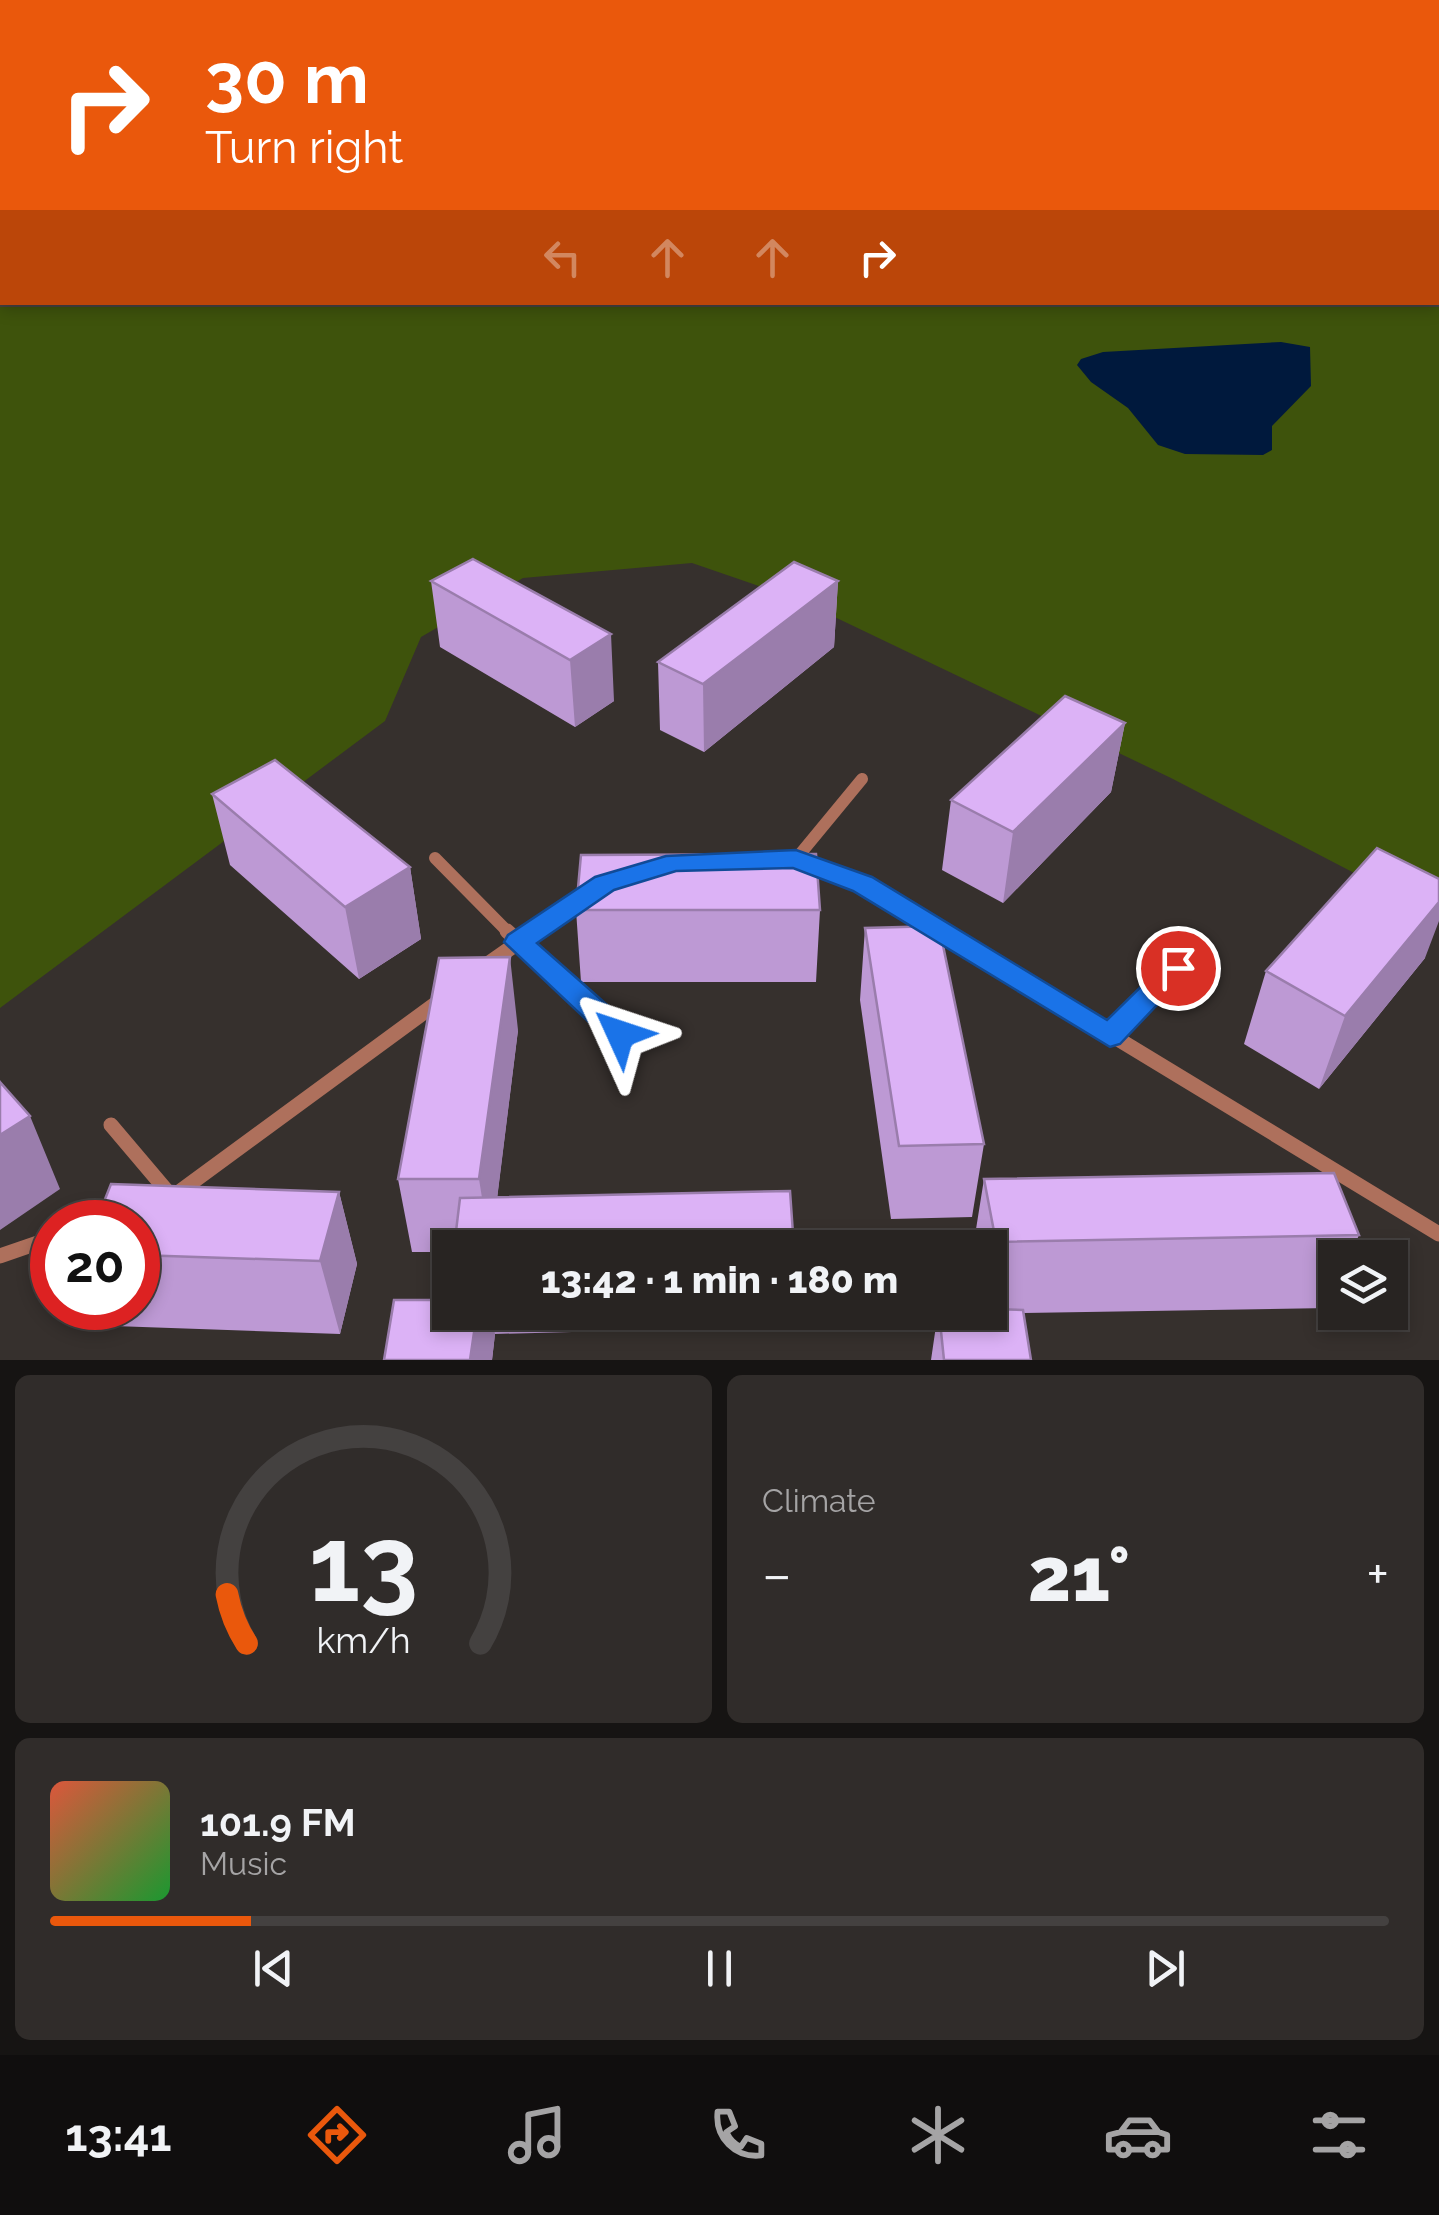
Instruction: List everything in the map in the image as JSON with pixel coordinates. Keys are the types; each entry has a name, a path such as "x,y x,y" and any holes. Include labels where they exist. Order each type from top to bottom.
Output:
{"lane":[{"path":"796,859 862,778"},
{"path":"435,858 518,942 620,1034"},
{"path":"776,860 796,859 862,884 1439,1234"},
{"path":"470,978 604,883"},
{"path":"1110,1036 1178,968"},
{"path":"160,1201 172,1197 280,1121 454,990"},
{"path":"111,1125 172,1197"},
{"path":"0,1256 30,1246"}],"green space":[{"path":"0,305 1439,305 1439,917 1171,778 797,599 692,563 523,578 421,637 385,721 0,1008"}],"water":[{"path":"1281,342 1310,347 1311,386 1272,426 1272,450 1263,455 1185,454 1158,445 1128,408 1091,382 1077,365 1081,359 1103,352"}],"building":[{"path":"473,559 611,634 570,660 431,581"},
{"path":"794,562 838,581 703,684 658,662"},
{"path":"1065,696 1125,723 1013,832 951,800"},
{"path":"275,760 410,867 345,907 212,794"},
{"path":"1377,848 1439,879 1439,902 1345,1016 1266,971"},
{"path":"816,854 820,910 576,910 581,855"},
{"path":"939,926 984,1144 899,1146 865,928"},
{"path":"510,957 479,1179 398,1179 439,958"},
{"path":"0,1082 30,1116 0,1135"},
{"path":"1334,1173 1359,1235 1007,1242 1007,1230 994,1230 984,1179"},
{"path":"111,1184 339,1192 320,1261 160,1256 160,1200 105,1200"},
{"path":"790,1191 793,1230 456,1230 460,1198"},
{"path":"394,1300 432,1300 432,1330 474,1330 470,1360 384,1360"},
{"path":"1007,1310 1023,1310 1031,1360 944,1360 941,1330 1007,1330"}],"route":[{"path":"620,1034 518,942 604,883 676,862 796,859 862,884 1110,1036 1178,968"}]}
